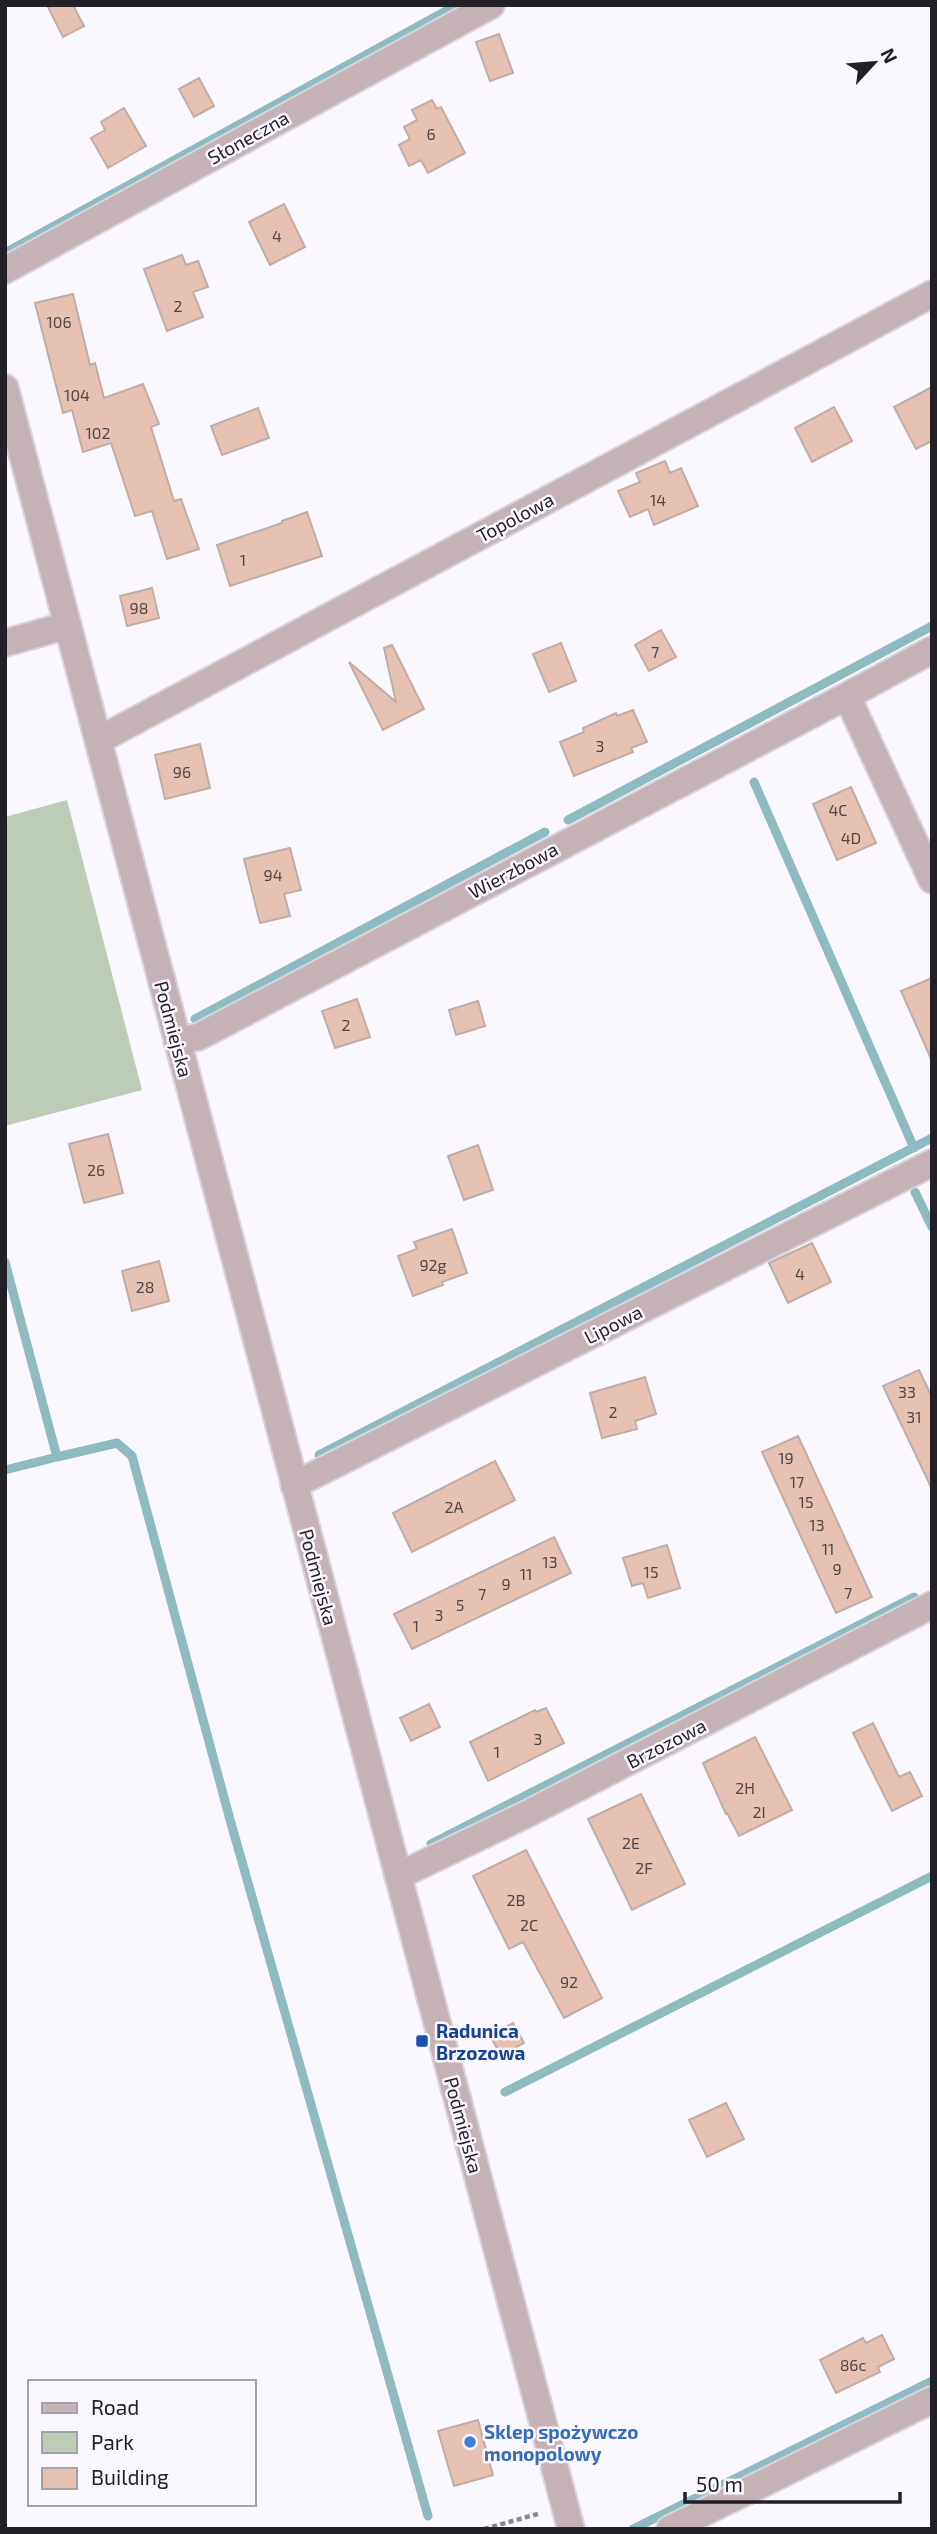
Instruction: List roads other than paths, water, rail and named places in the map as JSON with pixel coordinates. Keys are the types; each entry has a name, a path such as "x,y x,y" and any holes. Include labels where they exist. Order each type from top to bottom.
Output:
{"street":[{"name":"Słoneczna","path":"5,270 491,5"},
{"name":"Topolowa","path":"99,740 932,294"},
{"name":"Podmiejska","path":"5,388 568,2518"},
{"path":"5,643 68,625"},
{"name":"Wierzbowa","path":"177,1041 198,1037 932,650"},
{"path":"846,696 932,880"},
{"name":"Lipowa","path":"294,1485 932,1163"},
{"name":"Brzozowa","path":"398,1876 527,1814 932,1605"},
{"path":"670,2529 932,2400"}],"waterway":[{"path":"5,253 457,5"},
{"path":"568,820 932,626"},
{"path":"754,782 914,1148"},
{"path":"195,1019 545,832"},
{"path":"319,1455 932,1138"},
{"path":"915,1192 932,1227"},
{"path":"5,1262 57,1457 117,1443 132,1456 229,1816 428,2516"},
{"path":"5,1470 57,1457"},
{"path":"431,1844 914,1597"},
{"path":"505,2092 932,1876"},
{"path":"633,2529 932,2381"}],"place":[{"name":"Radunica Brzozowa","path":"422,2041"},
{"name":"Sklep spożywczo monopolowy","path":"470,2442"}]}
